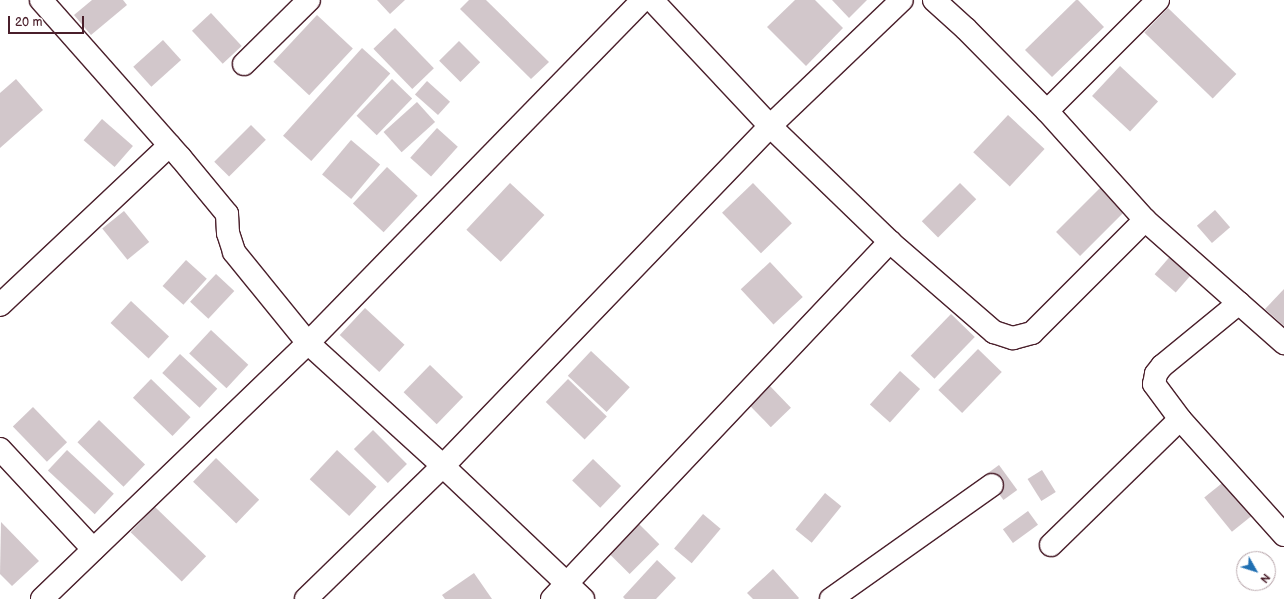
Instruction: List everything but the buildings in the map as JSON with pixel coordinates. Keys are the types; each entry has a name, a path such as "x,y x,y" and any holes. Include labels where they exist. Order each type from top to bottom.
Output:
{"street":[{"path":"41,0 170,145 228,214 228,233 234,252 308,343 443,466 583,599"},
{"path":"244,64 309,0"},
{"path":"42,599 308,343 643,0"},
{"path":"652,0 770,126 890,242 994,332 1013,338 1032,333 1145,220"},
{"path":"306,599 443,466 770,126 902,0"},
{"path":"934,0 966,29 1047,111 1145,220 1284,343"},
{"path":"1047,111 1158,0"},
{"path":"0,305 170,145"},
{"path":"552,599 890,242"},
{"path":"1239,303 1162,366 1156,374 1154,384 1180,419 1284,535"},
{"path":"1051,545 1180,419"},
{"path":"0,449 93,549"},
{"path":"831,599 992,485"}]}
